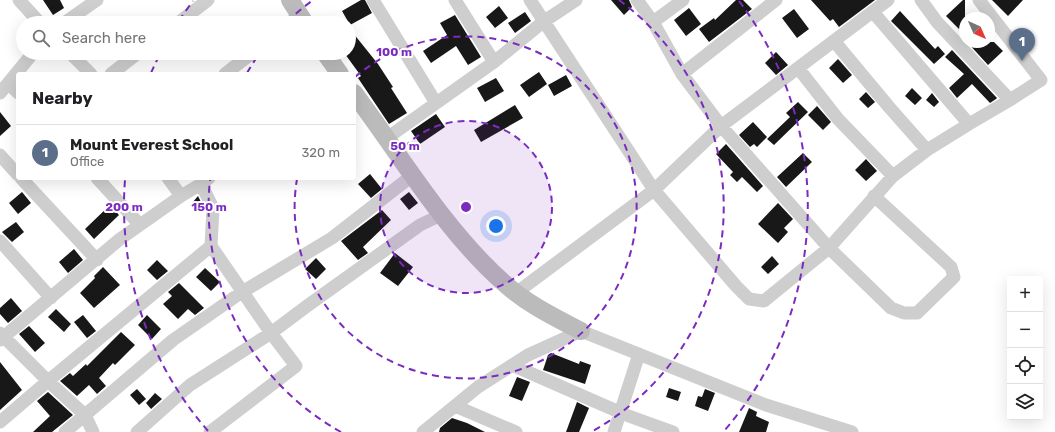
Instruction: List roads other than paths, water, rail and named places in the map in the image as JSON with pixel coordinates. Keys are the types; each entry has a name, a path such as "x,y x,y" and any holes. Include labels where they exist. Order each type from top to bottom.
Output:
{"street":[{"path":"18,0 33,16"},
{"path":"74,16 97,0"},
{"path":"187,16 208,0"},
{"path":"373,0 436,103"},
{"path":"455,0 494,62"},
{"path":"530,0 654,190 736,286 749,299 764,301 829,248 893,176 927,150 1041,80 979,0"},
{"path":"387,138 494,62 544,22 576,0"},
{"path":"637,0 653,22 682,74 721,126 829,248 891,308 904,313 917,313 954,276 951,267 874,196"},
{"path":"653,22 683,0"},
{"path":"682,74 776,0"},
{"path":"516,292 654,190 721,126 888,0"},
{"path":"921,0 937,22 1010,100"},
{"path":"873,12 969,124"},
{"path":"834,41 927,150"},
{"path":"17,72 27,60"},
{"path":"77,60 89,72"},
{"path":"114,72 129,60"},
{"path":"228,72 243,60"},
{"path":"330,60 339,72"},
{"path":"798,68 838,119 893,176"},
{"path":"16,74 4,88 16,92"},
{"path":"356,96 413,175 473,254 516,292 542,312 581,331 766,405 845,431"},
{"path":"0,155 16,173"},
{"path":"65,432 173,340 242,292 332,238 413,175"},
{"path":"23,180 96,260"},
{"path":"99,180 140,225"},
{"path":"169,180 181,196"},
{"path":"93,432 84,415 1,337 120,239 205,181 213,208 211,246 271,334 296,366 210,432"},
{"path":"137,432 190,385 271,334 307,306 420,225 443,214"},
{"path":"0,242 50,298"},
{"path":"0,422 211,246"},
{"path":"423,432 478,387 528,355 581,331"},
{"path":"620,432 642,356"},
{"path":"512,366 624,414 674,432"},
{"path":"454,406 516,432"},
{"path":"614,432 624,414"}],"place":[{"name":"Mount Everest School","path":"1022,61"}]}
